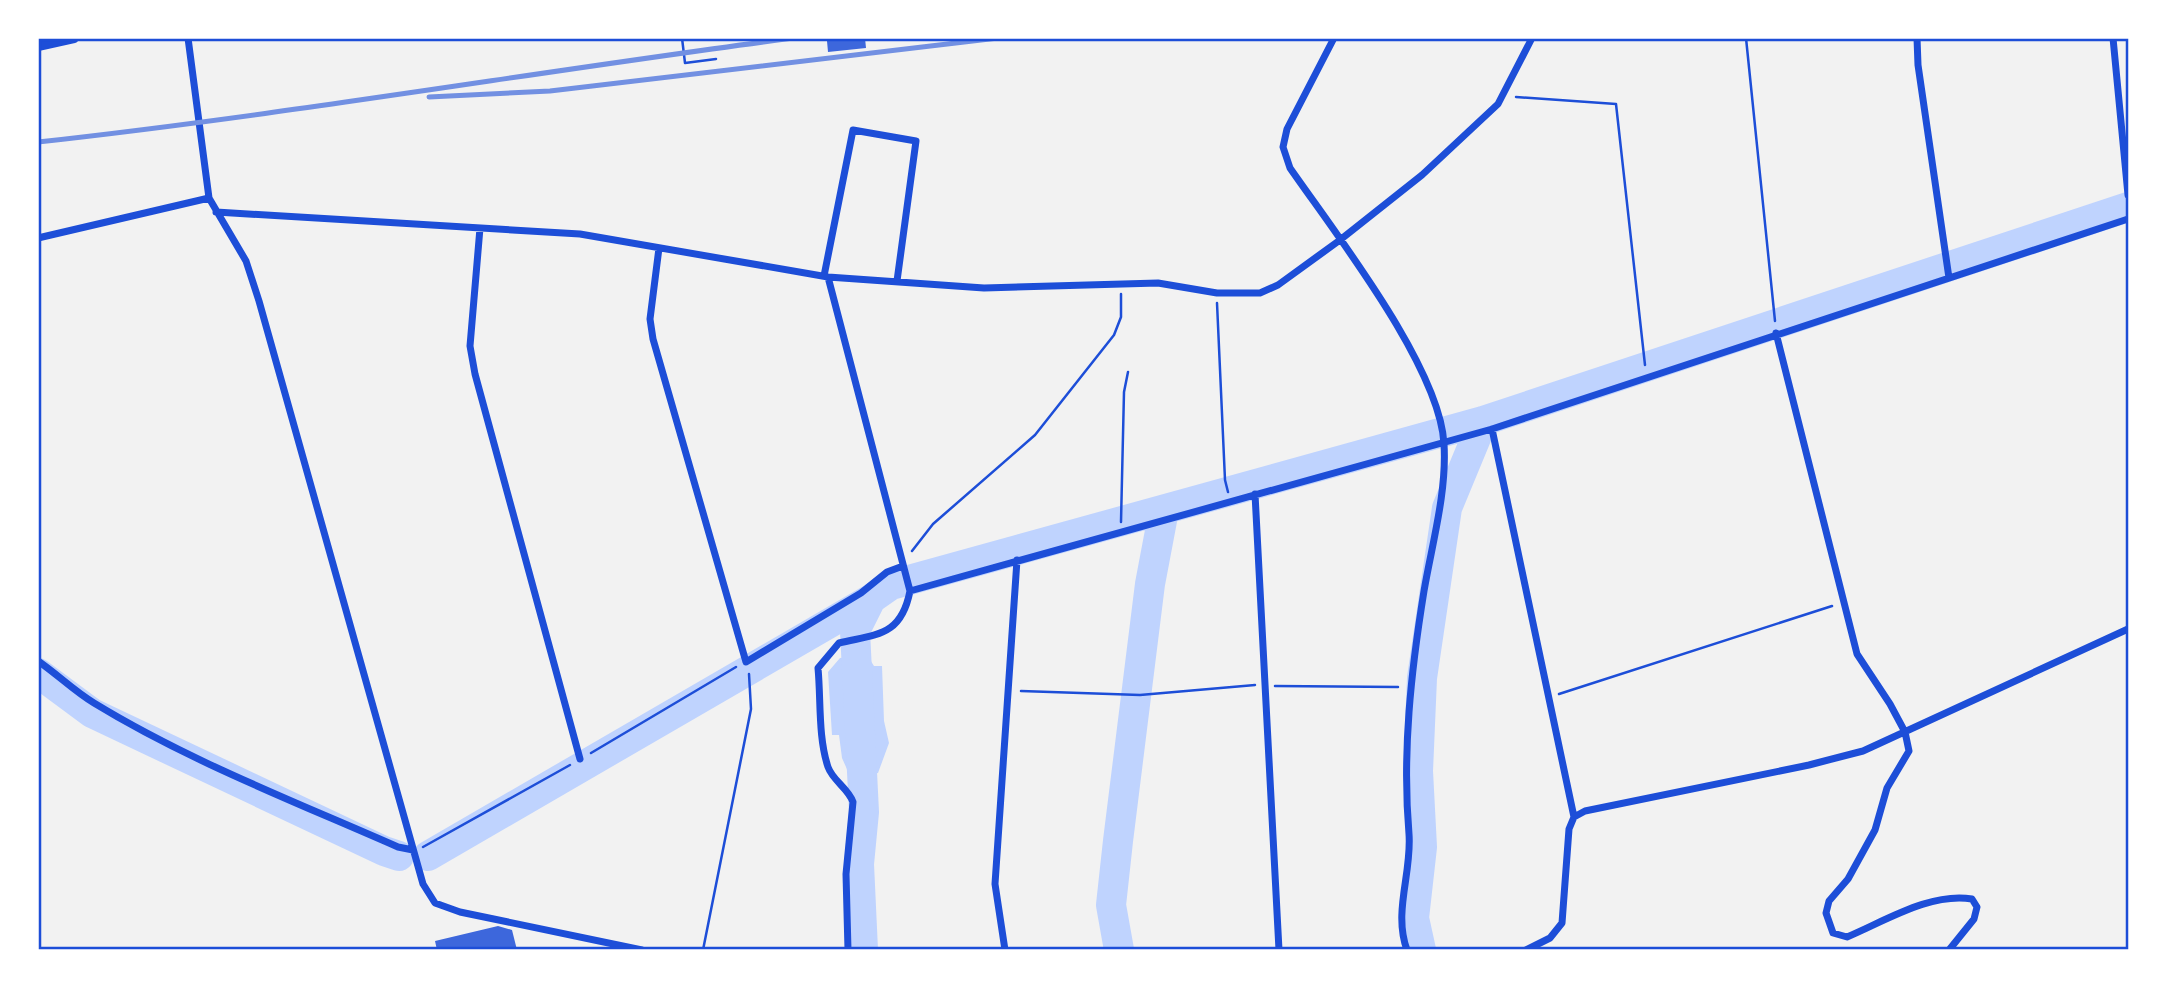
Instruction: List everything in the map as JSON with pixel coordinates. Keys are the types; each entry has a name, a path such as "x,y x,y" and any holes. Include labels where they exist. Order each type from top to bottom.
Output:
{"main road":[{"path":"38,46 74,38"}],"street":[{"path":"188,38 209,198 246,261 259,301 423,884 435,903 460,912 642,950"},
{"path":"1334,38 1287,129 1283,146 1290,168 1340,240 1429,383 1444,440 1443,475 1418,627 1405,775 1410,847 1401,916 1407,950"},
{"path":"216,212 580,234 826,276 984,288 1158,283 1217,293 1260,292 1278,285 1422,175 1498,104 1532,38"},
{"path":"1917,38 1918,65 1948,275"},
{"path":"2113,38 2129,195"},
{"path":"848,950 845,874 853,802 850,794 829,769 818,668 839,643 863,640 890,629 907,607 909,589 826,276 853,130 916,141 897,281"},
{"path":"38,238 209,198"},
{"path":"909,589 1492,429 1948,275 2129,219"},
{"path":"480,228 470,346 475,374 580,759"},
{"path":"659,247 649,319 653,339 746,662 861,593 887,572 903,566"},
{"path":"1776,333 1857,653 1905,732 1909,751 1887,788 1875,830 1848,879 1829,901 1826,913 1833,933 1847,937 1929,903 1954,896 1972,899 1977,907 1974,919 1950,950"},
{"path":"1492,429 1573,817 1569,829 1562,923 1550,938 1526,950"},
{"path":"1255,494 1279,950"},
{"path":"1005,950 995,884 1017,560"},
{"path":"1573,817 1597,807 1809,765 1863,751 2129,629"},
{"path":"38,661 91,702 144,731 233,775 398,847 413,850"}],"path":[{"path":"682,38 685,63 716,59"},
{"path":"1746,38 1775,320"},
{"path":"1502,96 1616,104 1643,360"},
{"path":"903,566 916,543 933,524 1035,435 1114,335 1121,317 1120,284"},
{"path":"1217,293 1227,488"},
{"path":"1119,515 1124,392 1128,372"},
{"path":"1547,697 1842,602"},
{"path":"703,950 751,709 749,674"},
{"path":"1008,690 1140,695"}],"water":[{"path":"867,655 874,666 882,666 884,721 889,743 878,773 850,776 842,758 839,735 832,735 828,672 840,658"}],"building":[{"path":"865,38 866,48 828,52 827,41"},
{"path":"498,926 512,930 517,950 437,950 435,941"}],"waterway":[{"path":"863,950 859,864 864,812 855,631 871,599 891,585 1483,421 2128,207"},
{"path":"1421,950 1414,918 1422,847 1418,771 1422,678 1447,508 1483,421"},
{"path":"1119,950 1111,905 1150,584 1164,510"},
{"path":"428,856 871,599"},
{"path":"38,673 92,713 399,856"}],"railway":[{"path":"38,142 227,119 793,38"},
{"path":"429,97 550,91 998,38"}]}
